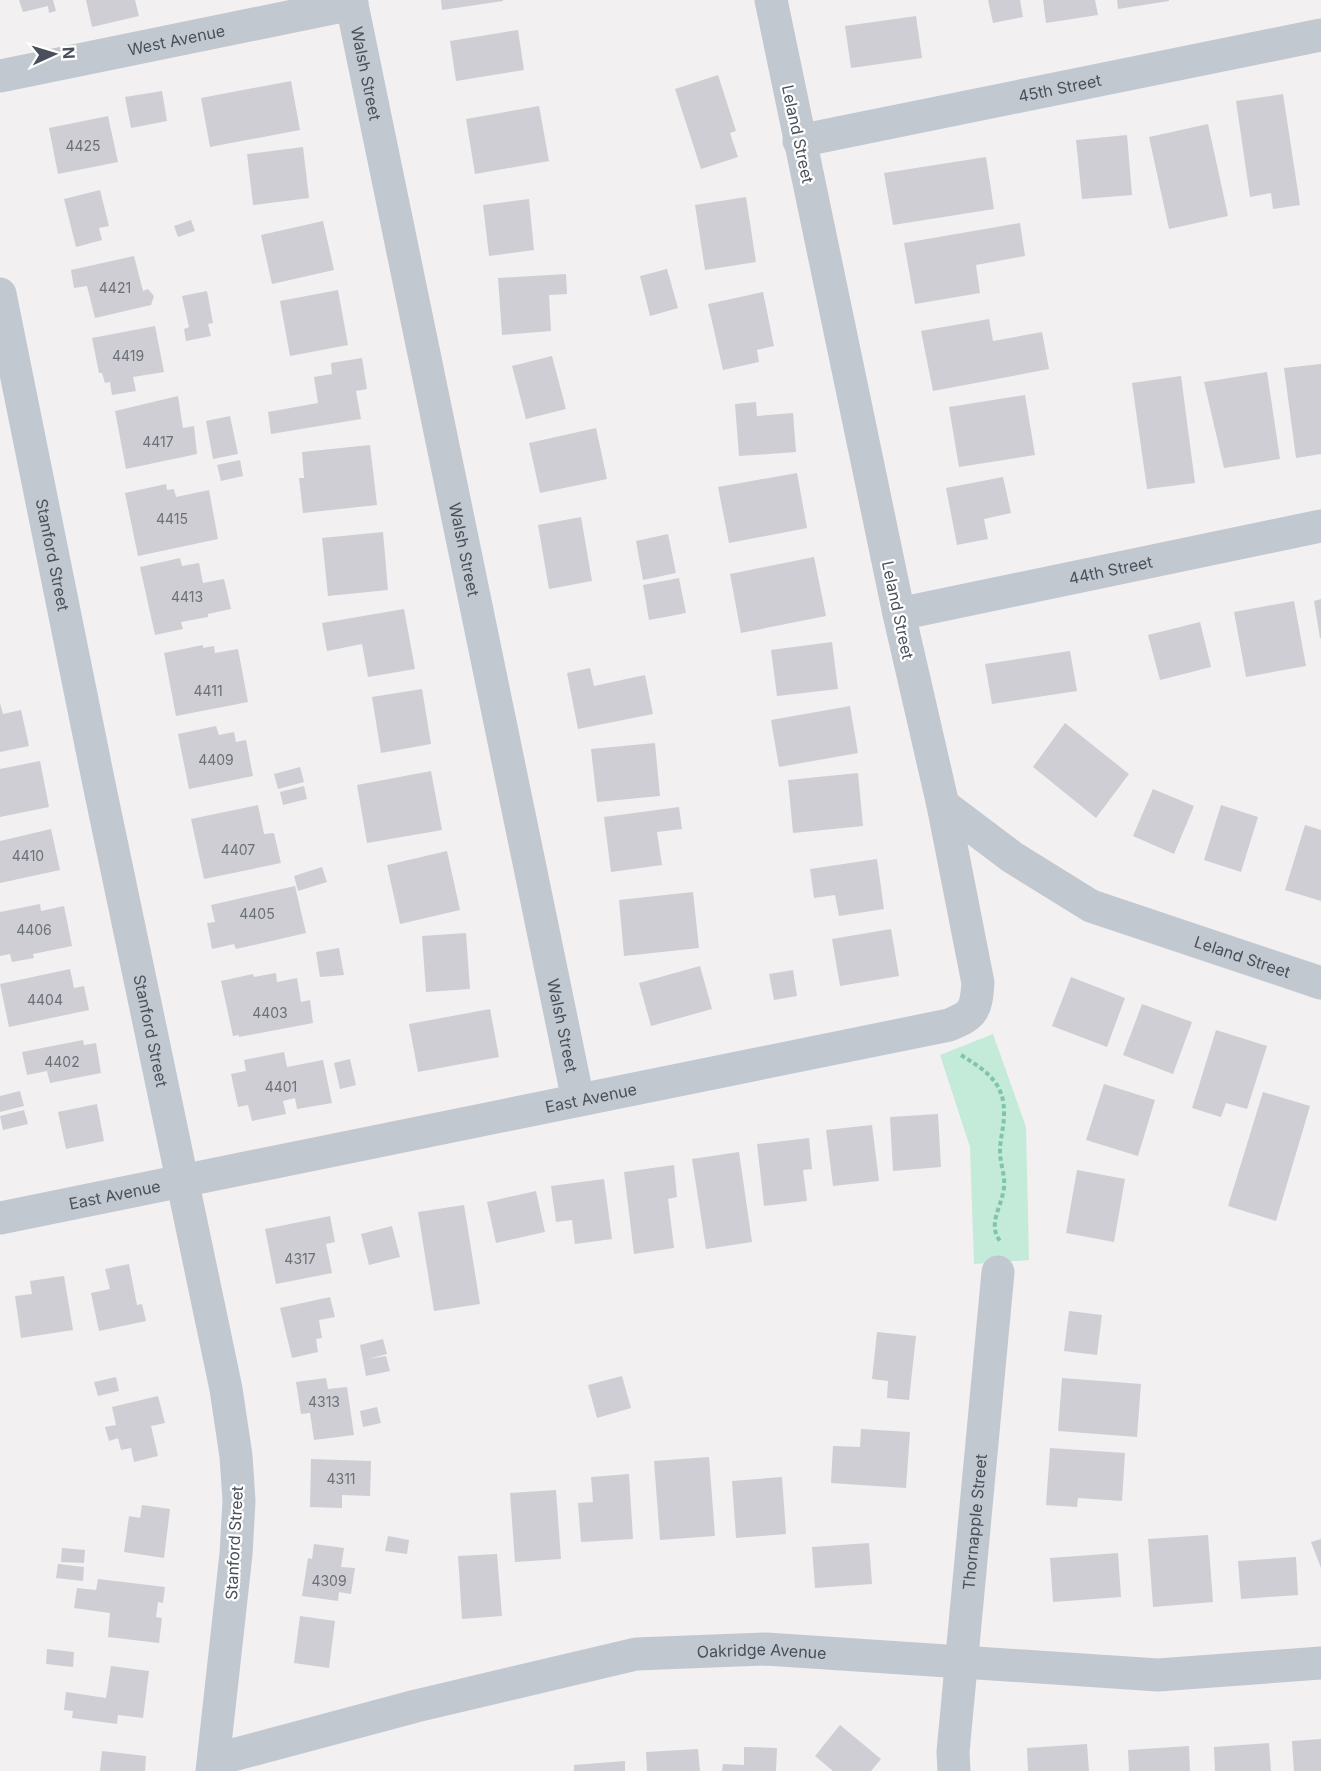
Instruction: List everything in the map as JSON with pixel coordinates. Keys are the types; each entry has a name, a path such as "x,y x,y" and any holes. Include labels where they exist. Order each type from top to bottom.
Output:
{"street":[{"name":"Leland Street","path":"771,0 899,614 943,806 1012,857 1091,906 1321,983"},
{"name":"West Avenue","path":"0,76 352,2"},
{"name":"Walsh Street","path":"352,2 578,1100"},
{"name":"45th Street","path":"799,141 1321,35"},
{"name":"Stanford Street","path":"0,294 99,784 226,1389 236,1456 238,1490 236,1554 213,1766"},
{"name":"44th Street","path":"899,614 1321,526"},
{"name":"East Avenue","path":"0,1218 950,1026 968,1018 976,1002 978,983 943,806"},
{"name":"Thornapple Street","path":"954,1771 953,1752 998,1272"},
{"name":"Oakridge Avenue","path":"213,1766 416,1706 636,1654 766,1648 1158,1675 1321,1663"}],"path":[{"path":"960,1054 988,1071 1002,1092 1004,1114 1000,1150 1005,1178 1004,1191 994,1218 996,1235 1006,1249 1007,1261 998,1272"}],"green space":[{"path":"993,1034 1026,1127 1029,1260 974,1264 970,1147 940,1055"}],"building":[{"path":"19,0 53,0 56,11 49,13 48,6 23,12"},
{"path":"86,0 135,0 139,16 92,27"},
{"path":"441,0 503,0 503,1 442,10"},
{"path":"988,0 1020,0 1023,17 993,23"},
{"path":"1043,0 1095,0 1098,15 1046,23"},
{"path":"1117,0 1169,0 1169,1 1118,9"},
{"path":"916,16 922,58 851,68 845,26"},
{"path":"518,30 524,70 456,81 450,41"},
{"path":"718,75 736,131 730,133 738,157 701,169 675,89"},
{"path":"291,81 300,130 210,147 201,98"},
{"path":"162,91 167,121 131,128 125,97"},
{"path":"1283,94 1300,205 1273,209 1271,193 1250,197 1236,101"},
{"path":"539,106 549,161 475,174 466,119"},
{"path":"108,116 118,162 58,174 49,128"},
{"path":"1208,124 1228,216 1169,229 1149,137"},
{"path":"1127,135 1132,195 1082,199 1076,140"},
{"path":"303,147 309,198 253,205 247,154"},
{"path":"986,157 994,209 893,225 884,173"},
{"path":"100,190 109,226 99,228 102,240 76,247 64,199"},
{"path":"746,197 756,262 705,270 695,205"},
{"path":"529,199 534,250 489,256 483,205"},
{"path":"191,220 195,231 178,237 174,226"},
{"path":"323,221 334,270 272,284 261,235"},
{"path":"1020,223 1025,256 976,265 980,293 915,304 904,243"},
{"path":"134,256 143,291 148,289 154,296 151,305 95,318 87,286 74,288 71,270"},
{"path":"667,269 678,308 650,316 640,276"},
{"path":"566,274 567,294 549,295 551,331 502,335 498,278"},
{"path":"338,290 348,345 290,356 280,301"},
{"path":"207,291 213,323 208,324 211,336 186,341 184,329 189,327 182,296"},
{"path":"763,292 774,346 757,350 759,362 723,370 708,304"},
{"path":"989,319 993,341 1042,332 1049,369 933,391 921,331"},
{"path":"155,326 164,372 133,377 136,391 112,395 110,382 105,383 102,373 99,373 92,338"},
{"path":"552,356 566,409 526,419 512,366"},
{"path":"362,358 367,389 356,391 361,419 271,434 268,412 318,403 314,377 332,374 331,363"},
{"path":"1321,364 1321,454 1296,458 1284,368"},
{"path":"1267,372 1280,459 1224,468 1204,382"},
{"path":"1181,376 1195,483 1147,489 1132,383"},
{"path":"1025,395 1035,455 959,467 949,407"},
{"path":"178,396 183,428 194,426 197,454 126,469 115,411"},
{"path":"756,402 757,416 793,413 796,452 739,456 735,404"},
{"path":"230,416 238,454 213,459 206,421"},
{"path":"596,428 607,479 540,493 529,443"},
{"path":"370,445 377,505 303,513 299,478 304,478 302,452"},
{"path":"240,460 243,476 221,481 217,465"},
{"path":"797,473 807,528 729,543 718,487"},
{"path":"1003,477 1011,513 984,519 988,539 957,545 946,488"},
{"path":"166,484 167,490 174,489 176,497 209,490 218,539 138,556 125,493"},
{"path":"581,517 592,581 549,589 538,525"},
{"path":"383,532 388,590 328,596 322,538"},
{"path":"668,534 676,573 643,580 636,541"},
{"path":"814,557 826,616 741,633 730,574"},
{"path":"180,558 182,566 199,563 203,583 224,579 231,609 208,614 208,617 181,622 183,629 155,635 140,567"},
{"path":"679,578 686,613 649,620 643,585"},
{"path":"1321,599 1321,638 1320,638 1314,601"},
{"path":"1294,601 1306,666 1246,677 1234,612"},
{"path":"404,609 415,669 368,677 362,644 327,651 322,623"},
{"path":"1200,622 1211,667 1160,680 1148,635"},
{"path":"832,642 838,689 777,696 771,650"},
{"path":"203,645 203,648 214,646 215,653 238,649 248,702 176,716 164,653"},
{"path":"1070,651 1077,691 992,704 985,664"},
{"path":"590,668 594,686 645,675 653,714 578,729 567,673"},
{"path":"422,689 431,744 381,753 372,697"},
{"path":"0,703 3,714 21,710 29,746 0,752"},
{"path":"850,706 858,753 779,767 771,720"},
{"path":"1065,723 1129,774 1096,818 1033,767"},
{"path":"216,726 219,735 234,732 236,742 246,740 253,776 189,789 178,734"},
{"path":"655,743 660,796 597,802 591,749"},
{"path":"40,761 49,807 0,817 0,769"},
{"path":"300,767 304,782 278,789 274,774"},
{"path":"431,771 442,830 367,843 357,785"},
{"path":"858,773 863,826 793,833 788,780"},
{"path":"304,786 307,799 283,805 280,792"},
{"path":"1153,789 1194,806 1174,854 1133,836"},
{"path":"258,805 264,834 274,833 281,863 204,879 191,819"},
{"path":"1221,805 1258,817 1241,872 1204,860"},
{"path":"679,807 682,829 657,832 662,865 611,872 604,817"},
{"path":"1305,825 1321,830 1321,901 1285,890"},
{"path":"51,829 60,870 0,883 0,841"},
{"path":"447,851 460,910 400,924 387,865"},
{"path":"877,859 884,909 839,916 835,895 814,898 810,869"},
{"path":"322,867 327,882 298,891 294,876"},
{"path":"295,886 306,933 236,949 234,944 212,949 207,923 215,922 211,905"},
{"path":"693,892 699,948 624,956 619,900"},
{"path":"40,904 41,911 64,906 72,946 33,954 34,958 12,962 10,954 0,956 0,912"},
{"path":"891,929 899,976 840,986 832,939"},
{"path":"466,933 470,989 426,992 422,936"},
{"path":"339,948 344,975 320,977 316,952"},
{"path":"700,966 712,1009 651,1026 639,983"},
{"path":"70,969 74,988 84,986 89,1010 9,1027 0,984"},
{"path":"793,970 797,996 774,1000 769,974"},
{"path":"276,973 277,982 297,978 301,1002 310,1000 313,1023 239,1037 239,1035 233,1036 221,981 253,974 254,977"},
{"path":"1071,977 1125,998 1107,1047 1052,1026"},
{"path":"1142,1004 1192,1022 1173,1074 1123,1055"},
{"path":"490,1009 499,1057 418,1072 409,1024"},
{"path":"1216,1030 1267,1046 1247,1109 1226,1103 1221,1117 1192,1108"},
{"path":"83,1040 84,1045 96,1043 101,1073 50,1083 47,1071 27,1075 22,1052"},
{"path":"284,1052 287,1067 323,1060 332,1103 297,1109 295,1098 283,1101 286,1114 252,1121 248,1105 238,1107 231,1074 246,1071 244,1060"},
{"path":"350,1059 356,1085 340,1089 334,1063"},
{"path":"1104,1084 1155,1100 1138,1156 1086,1140"},
{"path":"20,1091 24,1106 0,1112 0,1096"},
{"path":"1263,1092 1310,1106 1276,1221 1228,1206"},
{"path":"97,1104 104,1141 66,1149 58,1112"},
{"path":"24,1110 28,1124 3,1130 0,1116"},
{"path":"938,1114 941,1167 893,1171 890,1117"},
{"path":"872,1125 879,1181 833,1186 826,1130"},
{"path":"809,1138 812,1169 803,1170 807,1201 764,1206 757,1144"},
{"path":"739,1152 752,1242 706,1249 692,1159"},
{"path":"674,1165 677,1197 668,1199 674,1248 634,1254 624,1172"},
{"path":"1077,1170 1125,1179 1114,1242 1066,1233"},
{"path":"604,1179 612,1239 575,1244 572,1220 556,1222 551,1186"},
{"path":"536,1191 545,1232 496,1243 487,1202"},
{"path":"464,1205 480,1304 434,1311 418,1212"},
{"path":"330,1216 335,1242 326,1244 332,1273 276,1284 265,1229"},
{"path":"392,1226 400,1257 369,1265 361,1234"},
{"path":"129,1264 137,1305 142,1304 146,1321 99,1331 91,1293 110,1289 105,1269"},
{"path":"64,1276 73,1330 21,1338 15,1296 32,1294 30,1281"},
{"path":"330,1297 335,1317 319,1320 322,1338 316,1339 318,1352 292,1358 280,1308"},
{"path":"1069,1311 1102,1315 1097,1355 1064,1351"},
{"path":"877,1332 916,1336 909,1400 887,1398 888,1381 872,1379"},
{"path":"383,1339 387,1354 368,1359 386,1356 390,1371 366,1376 360,1345"},
{"path":"622,1376 631,1408 597,1418 588,1385"},
{"path":"116,1377 119,1391 98,1396 94,1382"},
{"path":"326,1378 328,1389 347,1387 354,1435 314,1440 310,1413 301,1414 296,1382"},
{"path":"1062,1378 1141,1384 1137,1437 1058,1431"},
{"path":"158,1396 165,1423 151,1426 158,1456 134,1462 131,1448 121,1450 118,1438 109,1441 105,1427 116,1425 112,1407"},
{"path":"377,1407 381,1423 363,1427 360,1411"},
{"path":"861,1429 910,1432 906,1488 831,1483 833,1446 860,1447"},
{"path":"1050,1448 1125,1453 1122,1501 1078,1498 1077,1507 1046,1505"},
{"path":"709,1457 715,1536 660,1540 654,1461"},
{"path":"311,1459 371,1461 370,1496 342,1495 342,1508 310,1507"},
{"path":"629,1474 633,1539 581,1542 578,1503 593,1502 591,1477"},
{"path":"782,1477 786,1534 736,1538 732,1481"},
{"path":"556,1490 561,1559 515,1562 510,1493"},
{"path":"142,1505 170,1509 164,1558 124,1552 129,1516 140,1518"},
{"path":"1208,1535 1213,1602 1153,1607 1148,1539"},
{"path":"388,1536 409,1540 407,1554 385,1551"},
{"path":"1321,1539 1321,1568 1311,1542"},
{"path":"869,1543 872,1584 815,1588 812,1547"},
{"path":"314,1544 344,1548 341,1567 355,1568 351,1594 339,1592 338,1601 302,1596 308,1558 312,1559"},
{"path":"62,1548 85,1550 84,1563 61,1562"},
{"path":"1118,1553 1121,1597 1053,1602 1050,1558"},
{"path":"497,1554 502,1616 462,1619 458,1556"},
{"path":"1296,1557 1298,1595 1241,1599 1238,1561"},
{"path":"58,1564 84,1567 83,1581 56,1578"},
{"path":"98,1579 165,1587 163,1603 158,1602 156,1617 162,1618 159,1643 108,1637 110,1613 74,1608 77,1588 96,1590"},
{"path":"300,1616 335,1621 329,1668 294,1663"},
{"path":"47,1649 74,1652 73,1667 46,1664"},
{"path":"111,1666 149,1671 143,1718 118,1715 117,1724 72,1718 73,1711 64,1710 66,1692 106,1698"},
{"path":"840,1725 881,1759 871,1771 833,1771 815,1756"},
{"path":"1321,1739 1321,1771 1294,1771 1292,1741"},
{"path":"1269,1743 1271,1771 1215,1771 1214,1747"},
{"path":"1087,1744 1089,1771 1028,1771 1027,1748"},
{"path":"1189,1746 1190,1771 1129,1771 1128,1750"},
{"path":"744,1747 777,1748 776,1771 722,1771 723,1764 744,1765"},
{"path":"698,1749 700,1771 647,1771 646,1752"},
{"path":"102,1751 146,1756 145,1771 100,1771"},
{"path":"625,1761 625,1771 574,1771 574,1765"}]}
